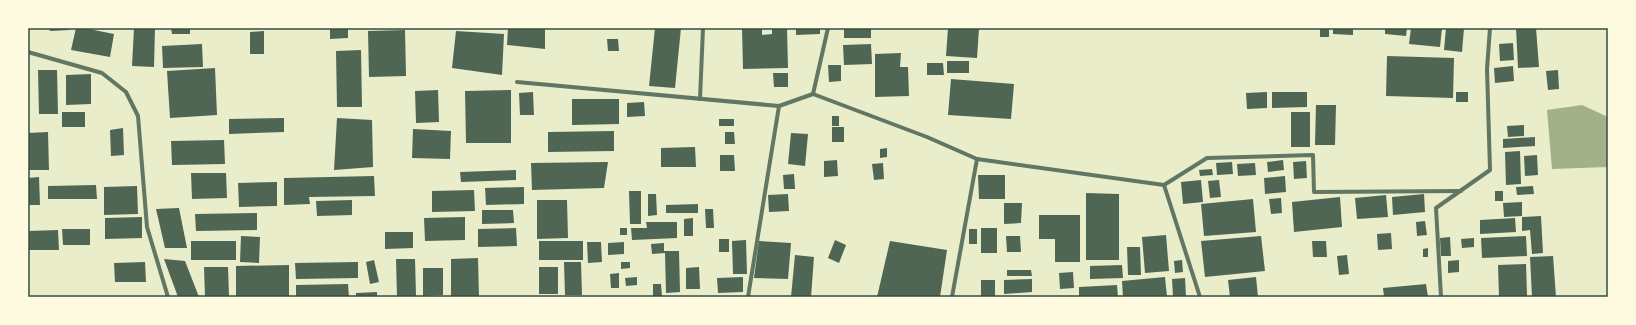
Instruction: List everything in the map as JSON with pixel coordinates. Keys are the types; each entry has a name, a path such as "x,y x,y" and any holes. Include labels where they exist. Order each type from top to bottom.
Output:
{"street":[{"path":"700,99 703,28"},
{"path":"813,94 828,28"},
{"path":"1441,297 1436,208 1490,170 1487,69 1490,28"},
{"path":"28,52 102,74 126,92 138,116 147,227 168,297"},
{"path":"517,82 779,106 813,94 927,137 977,159 1164,185 1207,158 1313,155 1314,192 1461,191"},
{"path":"748,297 779,106"},
{"path":"952,297 977,159"},
{"path":"1164,185 1200,297"}],"shaded area":[{"path":"1582,105 1608,117 1608,167 1552,169 1547,110"}],"building":[{"path":"49,28 69,28 69,30 50,31"},
{"path":"76,28 84,28 114,34 110,57 71,50"},
{"path":"134,28 155,28 154,67 132,66"},
{"path":"171,28 190,28 190,34 172,34"},
{"path":"330,28 348,28 348,38 330,39"},
{"path":"508,28 545,28 545,49 507,45"},
{"path":"655,28 681,28 675,88 649,86"},
{"path":"742,28 762,28 762,35 772,34 772,28 787,28 788,68 743,69"},
{"path":"796,28 820,28 820,34 796,35"},
{"path":"844,28 871,28 871,38 844,38"},
{"path":"948,28 979,28 977,58 946,56"},
{"path":"1320,28 1329,28 1329,37 1320,37"},
{"path":"1333,28 1353,28 1353,35 1333,34"},
{"path":"1385,28 1407,28 1406,36 1385,34"},
{"path":"1411,28 1442,28 1440,47 1409,44"},
{"path":"1446,28 1464,28 1462,52 1444,50"},
{"path":"1516,28 1536,28 1539,67 1518,68"},
{"path":"405,30 406,76 369,77 368,31"},
{"path":"264,31 264,54 250,54 250,32"},
{"path":"456,31 504,34 502,75 452,68"},
{"path":"607,39 618,39 619,51 608,51"},
{"path":"1513,43 1514,60 1500,61 1499,44"},
{"path":"202,44 203,67 163,68 162,46"},
{"path":"871,44 872,64 844,65 843,45"},
{"path":"361,50 362,107 337,107 336,51"},
{"path":"901,53 900,67 908,67 909,96 875,97 875,54"},
{"path":"1387,56 1454,58 1453,98 1386,96"},
{"path":"947,61 969,61 969,73 947,73"},
{"path":"927,63 943,63 944,75 927,75"},
{"path":"828,65 841,65 841,81 829,82"},
{"path":"1513,66 1514,81 1495,83 1494,68"},
{"path":"215,68 217,115 170,118 167,71"},
{"path":"38,70 57,70 58,114 39,114"},
{"path":"1558,70 1559,89 1548,90 1546,71"},
{"path":"773,73 788,73 788,87 774,87"},
{"path":"91,74 91,104 66,105 66,75"},
{"path":"951,79 1014,84 1011,119 948,115"},
{"path":"438,90 439,122 416,123 415,91"},
{"path":"511,90 511,143 466,143 465,91"},
{"path":"533,92 534,115 520,115 519,93"},
{"path":"1267,92 1267,108 1247,109 1246,93"},
{"path":"1272,92 1307,92 1307,107 1272,108"},
{"path":"1456,92 1468,92 1468,102 1456,102"},
{"path":"572,99 619,99 619,124 572,125"},
{"path":"644,102 645,116 627,117 627,103"},
{"path":"1316,105 1336,105 1335,145 1315,145"},
{"path":"62,112 85,112 85,127 62,127"},
{"path":"1291,112 1310,112 1310,147 1291,147"},
{"path":"832,116 839,116 839,126 832,126"},
{"path":"284,118 284,132 229,134 229,119"},
{"path":"337,118 372,120 373,167 334,170"},
{"path":"719,119 734,119 734,126 719,126"},
{"path":"1524,125 1524,136 1508,137 1507,126"},
{"path":"832,127 844,127 844,142 832,142"},
{"path":"123,128 124,155 111,156 110,130"},
{"path":"413,129 451,131 450,159 412,158"},
{"path":"614,131 614,151 548,152 548,132"},
{"path":"48,132 49,170 28,170 28,133"},
{"path":"725,132 734,132 735,144 725,144"},
{"path":"791,133 808,134 805,166 788,164"},
{"path":"1535,137 1535,146 1503,148 1503,139"},
{"path":"224,140 225,164 172,165 171,141"},
{"path":"695,147 696,167 661,167 661,148"},
{"path":"887,148 887,157 880,158 880,149"},
{"path":"1520,151 1521,184 1506,185 1505,152"},
{"path":"720,155 734,155 735,171 720,171"},
{"path":"1537,155 1538,175 1525,176 1524,156"},
{"path":"837,160 838,176 824,177 824,161"},
{"path":"1283,160 1284,170 1268,172 1267,162"},
{"path":"1306,161 1307,178 1294,179 1293,162"},
{"path":"608,162 604,188 532,190 531,163"},
{"path":"1232,162 1233,174 1217,175 1216,163"},
{"path":"883,163 884,179 874,180 872,164"},
{"path":"1255,163 1256,175 1238,176 1237,164"},
{"path":"1212,169 1213,175 1200,176 1199,170"},
{"path":"516,170 516,180 461,182 460,172"},
{"path":"191,173 226,173 227,198 192,199"},
{"path":"794,174 795,189 784,189 783,175"},
{"path":"978,175 1005,175 1005,199 979,199"},
{"path":"374,176 375,196 309,197 310,204 284,205 284,178"},
{"path":"1285,176 1286,192 1265,194 1264,178"},
{"path":"39,177 40,205 28,205 28,178"},
{"path":"1201,180 1203,202 1183,204 1181,182"},
{"path":"1219,180 1221,197 1210,198 1208,181"},
{"path":"277,182 277,206 239,207 238,183"},
{"path":"96,185 97,199 48,199 48,186"},
{"path":"137,186 138,214 104,215 104,187"},
{"path":"1533,186 1534,194 1517,195 1516,187"},
{"path":"524,187 524,204 486,205 485,188"},
{"path":"474,190 475,211 432,212 432,191"},
{"path":"629,191 641,191 641,224 630,224"},
{"path":"1495,191 1503,191 1503,201 1495,201"},
{"path":"1086,193 1119,194 1119,260 1086,260"},
{"path":"648,194 656,194 657,215 648,216"},
{"path":"788,194 789,211 769,212 768,195"},
{"path":"1424,194 1425,212 1393,215 1392,197"},
{"path":"1386,195 1388,217 1357,219 1355,198"},
{"path":"1340,197 1342,227 1294,232 1292,202"},
{"path":"1281,198 1282,213 1271,214 1269,199"},
{"path":"1253,199 1256,232 1204,236 1201,204"},
{"path":"352,200 352,215 317,216 316,201"},
{"path":"537,200 567,200 568,238 537,239"},
{"path":"1522,202 1522,216 1504,217 1503,203"},
{"path":"1004,203 1022,203 1021,223 1004,224"},
{"path":"698,204 698,213 666,213 666,205"},
{"path":"179,208 187,248 165,248 156,209"},
{"path":"705,209 713,209 714,228 706,228"},
{"path":"482,210 513,210 514,223 482,224"},
{"path":"257,213 257,230 196,231 195,214"},
{"path":"1039,215 1080,215 1080,262 1055,262 1055,239 1039,239"},
{"path":"1541,216 1543,253 1532,254 1530,230 1522,231 1522,217"},
{"path":"142,217 142,238 105,239 105,218"},
{"path":"465,217 465,240 425,241 424,218"},
{"path":"693,218 693,236 684,236 684,219"},
{"path":"1515,218 1516,232 1480,234 1480,220"},
{"path":"1425,221 1427,235 1417,236 1416,222"},
{"path":"646,222 677,222 677,238 632,240 631,228 647,228"},
{"path":"516,228 517,246 478,247 478,229"},
{"path":"620,228 627,228 627,235 620,235"},
{"path":"981,228 997,228 997,253 981,253"},
{"path":"62,229 90,229 90,245 63,245"},
{"path":"969,229 977,229 977,244 969,244"},
{"path":"58,230 59,250 28,250 28,231"},
{"path":"385,232 413,232 413,248 385,249"},
{"path":"1391,233 1392,249 1378,250 1377,234"},
{"path":"1166,235 1169,271 1145,273 1142,237"},
{"path":"241,236 260,237 259,263 240,262"},
{"path":"1006,236 1020,236 1021,252 1007,252"},
{"path":"1261,236 1265,271 1205,277 1201,241"},
{"path":"1526,236 1527,256 1482,258 1481,238"},
{"path":"1450,237 1451,256 1441,256 1440,238"},
{"path":"1474,238 1474,247 1462,248 1461,239"},
{"path":"719,239 729,239 729,252 719,252"},
{"path":"746,240 747,274 733,274 732,241"},
{"path":"835,240 846,245 839,263 828,258"},
{"path":"191,241 236,241 236,260 191,260"},
{"path":"539,241 583,241 583,260 539,260"},
{"path":"759,241 791,243 788,279 754,278"},
{"path":"890,241 947,250 940,297 877,297"},
{"path":"1312,241 1326,241 1327,257 1313,257"},
{"path":"587,242 601,242 602,262 588,263"},
{"path":"624,242 624,254 608,255 608,243"},
{"path":"664,243 664,251 679,251 680,292 666,293 665,253 652,254 651,244"},
{"path":"1127,247 1140,247 1141,275 1128,275"},
{"path":"1428,248 1428,257 1423,257 1423,249"},
{"path":"795,255 814,257 811,297 791,297"},
{"path":"1347,255 1349,274 1339,275 1337,256"},
{"path":"1553,256 1556,297 1532,297 1530,257"},
{"path":"478,258 479,297 451,297 451,259"},
{"path":"164,259 185,261 199,297 178,297"},
{"path":"396,259 415,259 416,296 397,297"},
{"path":"374,260 379,282 370,284 366,262"},
{"path":"1182,260 1183,272 1175,273 1174,261"},
{"path":"1459,260 1459,272 1448,273 1448,261"},
{"path":"145,262 146,282 115,282 114,263"},
{"path":"358,262 358,278 296,279 295,263"},
{"path":"564,262 581,262 582,295 565,295"},
{"path":"621,262 630,262 630,268 621,269"},
{"path":"1526,264 1527,296 1499,297 1498,265"},
{"path":"289,265 289,297 236,297 236,266"},
{"path":"1122,265 1123,278 1090,279 1090,266"},
{"path":"204,267 228,267 229,296 205,297"},
{"path":"539,267 558,267 558,294 539,294"},
{"path":"699,267 700,289 686,289 686,268"},
{"path":"423,268 443,268 443,295 423,296"},
{"path":"1007,270 1031,270 1032,276 1007,276"},
{"path":"1073,272 1074,288 1060,289 1059,273"},
{"path":"619,273 619,288 611,288 610,274"},
{"path":"637,277 637,285 626,286 625,278"},
{"path":"743,277 743,292 718,293 717,278"},
{"path":"1165,277 1167,297 1123,297 1122,281"},
{"path":"1256,277 1258,297 1230,297 1228,280"},
{"path":"1185,278 1186,297 1173,297 1172,279"},
{"path":"1032,279 1032,292 1004,294 1004,280"},
{"path":"981,280 995,280 995,297 981,297"},
{"path":"348,284 349,297 296,297 296,285"},
{"path":"653,284 661,284 662,297 653,297"},
{"path":"1426,284 1428,297 1384,297 1383,288"},
{"path":"1117,285 1118,297 1079,297 1079,287"},
{"path":"377,292 377,297 356,297 356,293"}]}
